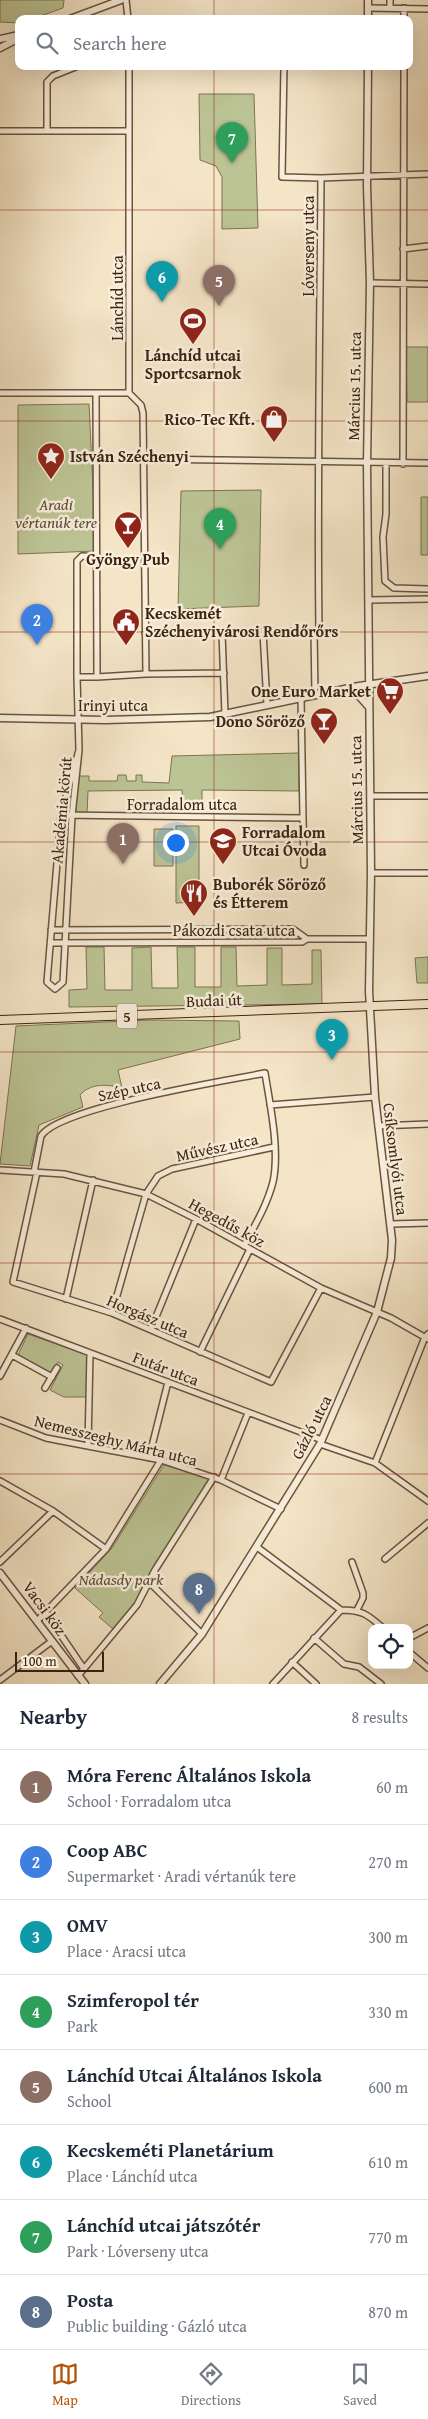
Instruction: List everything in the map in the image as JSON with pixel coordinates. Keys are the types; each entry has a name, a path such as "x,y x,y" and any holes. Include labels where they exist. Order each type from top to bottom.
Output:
{"main road":[{"name":"Budai út","path":"0,1020 370,1008 428,1004"}],"street":[{"path":"81,15 121,0"},
{"path":"126,0 128,15"},
{"path":"368,0 368,15"},
{"path":"390,0 390,8"},
{"path":"368,8 428,9"},
{"path":"404,8 404,15"},
{"path":"0,39 15,37"},
{"path":"0,48 15,39"},
{"path":"47,130 47,82 53,76 68,70"},
{"name":"Lánchíd utca","path":"129,70 129,393"},
{"name":"Lóverseny utca","path":"284,70 282,177 321,178 321,365 318,463 319,631 314,631"},
{"name":"Március 15. utca","path":"368,70 367,177 370,283 367,463 370,1008"},
{"path":"403,464 404,70"},
{"path":"0,131 129,131"},
{"path":"321,178 428,174"},
{"path":"403,249 428,246"},
{"path":"370,283 428,284"},
{"path":"0,393 129,393 141,405 144,414 146,674"},
{"path":"77,677 98,677 96,393"},
{"path":"143,459 386,464 428,463"},
{"path":"386,464 386,514 383,537 385,581 390,587 399,589 428,589"},
{"path":"80,750 77,677 77,561 82,556 98,557"},
{"path":"369,600 428,600"},
{"path":"145,633 314,631 315,695"},
{"path":"263,632 267,704"},
{"path":"222,633 225,714"},
{"name":"Irinyi utca","path":"98,677 224,673"},
{"name":"Irinyi utca","path":"0,718 171,719 210,717 267,704 428,676"},
{"path":"343,690 359,696 368,706"},
{"path":"301,698 304,865"},
{"name":"Akadémia körút","path":"80,750 72,816 63,982 55,989 47,982 61,815 80,750"},
{"path":"370,796 428,796"},
{"name":"Forradalom utca","path":"61,815 303,818"},
{"path":"370,874 428,873"},
{"name":"Pákozdi csata utca","path":"51,930 294,929 307,940"},
{"path":"307,940 370,940"},
{"name":"Pákozdi csata utca","path":"50,943 302,942 307,940"},
{"name":"Csíksomlyói utca","path":"370,1008 375,1097 391,1224 391,1258 377,1312"},
{"name":"Szép utca","path":"13,1282 41,1136 56,1124 99,1108 265,1073 270,1105"},
{"path":"244,1246 270,1192 275,1172 270,1105 375,1097"},
{"path":"378,1126 428,1124"},
{"name":"Művész utca","path":"146,1194 158,1176 172,1169 274,1147"},
{"name":"Hegedűs köz","path":"0,1170 35,1172 93,1180 146,1194 196,1219 321,1288 427,1336"},
{"path":"66,1299 93,1180"},
{"path":"112,1313 146,1194"},
{"path":"151,1329 196,1219"},
{"path":"391,1224 428,1223"},
{"path":"200,1352 250,1249"},
{"name":"Horgász utca","path":"13,1282 112,1313 271,1382 321,1288"},
{"name":"Gázló utca","path":"160,1684 202,1634 321,1442 377,1312"},
{"name":"Futár utca","path":"0,1319 375,1463 428,1501"},
{"path":"0,1376 26,1328"},
{"path":"375,1463 427,1336"},
{"path":"88,1446 90,1353"},
{"path":"12,1355 52,1377"},
{"path":"46,1388 57,1368"},
{"path":"149,1458 168,1382"},
{"path":"221,1480 248,1413"},
{"name":"Nemesszeghy Márta utca","path":"0,1420 46,1438 161,1460 214,1477 281,1509"},
{"path":"37,1620 46,1614 106,1549 161,1460"},
{"path":"78,1676 137,1605 155,1570 214,1477"},
{"path":"0,1480 54,1511 106,1549"},
{"path":"0,1562 54,1511"},
{"path":"385,1559 428,1523"},
{"path":"257,1547 341,1610 357,1610 368,1614 379,1624"},
{"path":"352,1562 364,1598 357,1610"},
{"name":"Vacsi köz","path":"1,1574 85,1684"},
{"path":"150,1583 202,1634"},
{"path":"273,1684 341,1610"},
{"path":"46,1614 84,1669"},
{"path":"413,1636 428,1628"},
{"path":"314,1638 344,1664 359,1667 381,1684"},
{"path":"0,1680 52,1641"},
{"path":"413,1655 428,1668"},
{"path":"292,1662 316,1684"}],"green space":[{"path":"0,0 64,0 63,8 43,15 15,15 15,23 0,22"},
{"path":"199,94 254,94 258,228 222,229 222,177 216,166 200,160"},
{"path":"406,347 428,347 428,402 407,402"},
{"name":"Aradi vértanúk tere","path":"89,404 96,551 18,554 18,405"},
{"path":"261,490 259,606 178,609 181,491"},
{"path":"421,497 428,497 428,555 421,555"},
{"path":"299,753 299,791 202,790 202,808 183,808 182,790 88,791 87,814 75,814 78,776 89,776 89,781 117,781 118,775 126,775 127,781 136,781 136,775 142,775 142,782 169,783 172,756"},
{"path":"176,826 199,826 199,902 176,903"},
{"path":"154,829 173,829 173,866 154,866"},
{"path":"86,947 104,947 105,990 132,990 132,948 151,947 152,988 178,988 177,947 195,947 195,987 221,987 221,947 236,947 237,986 267,985 267,948 282,948 282,985 312,984 312,950 321,950 322,1004 69,1007 69,990 87,989"},
{"path":"428,957 428,983 417,983 415,958"},
{"path":"149,1020 239,1021 240,1039 118,1070 122,1088 105,1085 89,1088 80,1095 83,1107 39,1125 30,1166 0,1164 16,1026"},
{"path":"28,1334 90,1356 90,1397 64,1397 50,1390 63,1365 58,1362 51,1373 18,1355"},
{"name":"Nádasdy park","path":"164,1465 210,1478 151,1575 147,1591 113,1629 99,1617 103,1613 75,1588 112,1548"}],"place":[{"name":"Lánchíd utcai játszótér","path":"232,163"},
{"name":"Kecskeméti Planetárium","path":"162,302"},
{"name":"Lánchíd Utcai Általános Iskola","path":"219,306"},
{"name":"Lánchíd utcai Sportcsarnok","path":"193,345"},
{"name":"Rico-Tec Kft.","path":"274,443"},
{"name":"István Széchenyi","path":"51,480"},
{"name":"Gyöngy Pub","path":"128,549"},
{"name":"Szimferopol tér","path":"220,549"},
{"name":"Coop ABC","path":"37,645"},
{"name":"Kecskemét Széchenyivárosi Rendőrőrs","path":"126,646"},
{"name":"One Euro Market","path":"390,715"},
{"name":"Dono Söröző","path":"324,745"},
{"name":"Móra Ferenc Általános Iskola","path":"123,864"},
{"name":"Forradalom Utcai Óvoda","path":"223,865"},
{"name":"Buborék Söröző és Étterem","path":"194,917"},
{"name":"OMV","path":"332,1060"},
{"name":"Posta","path":"199,1614"}]}
